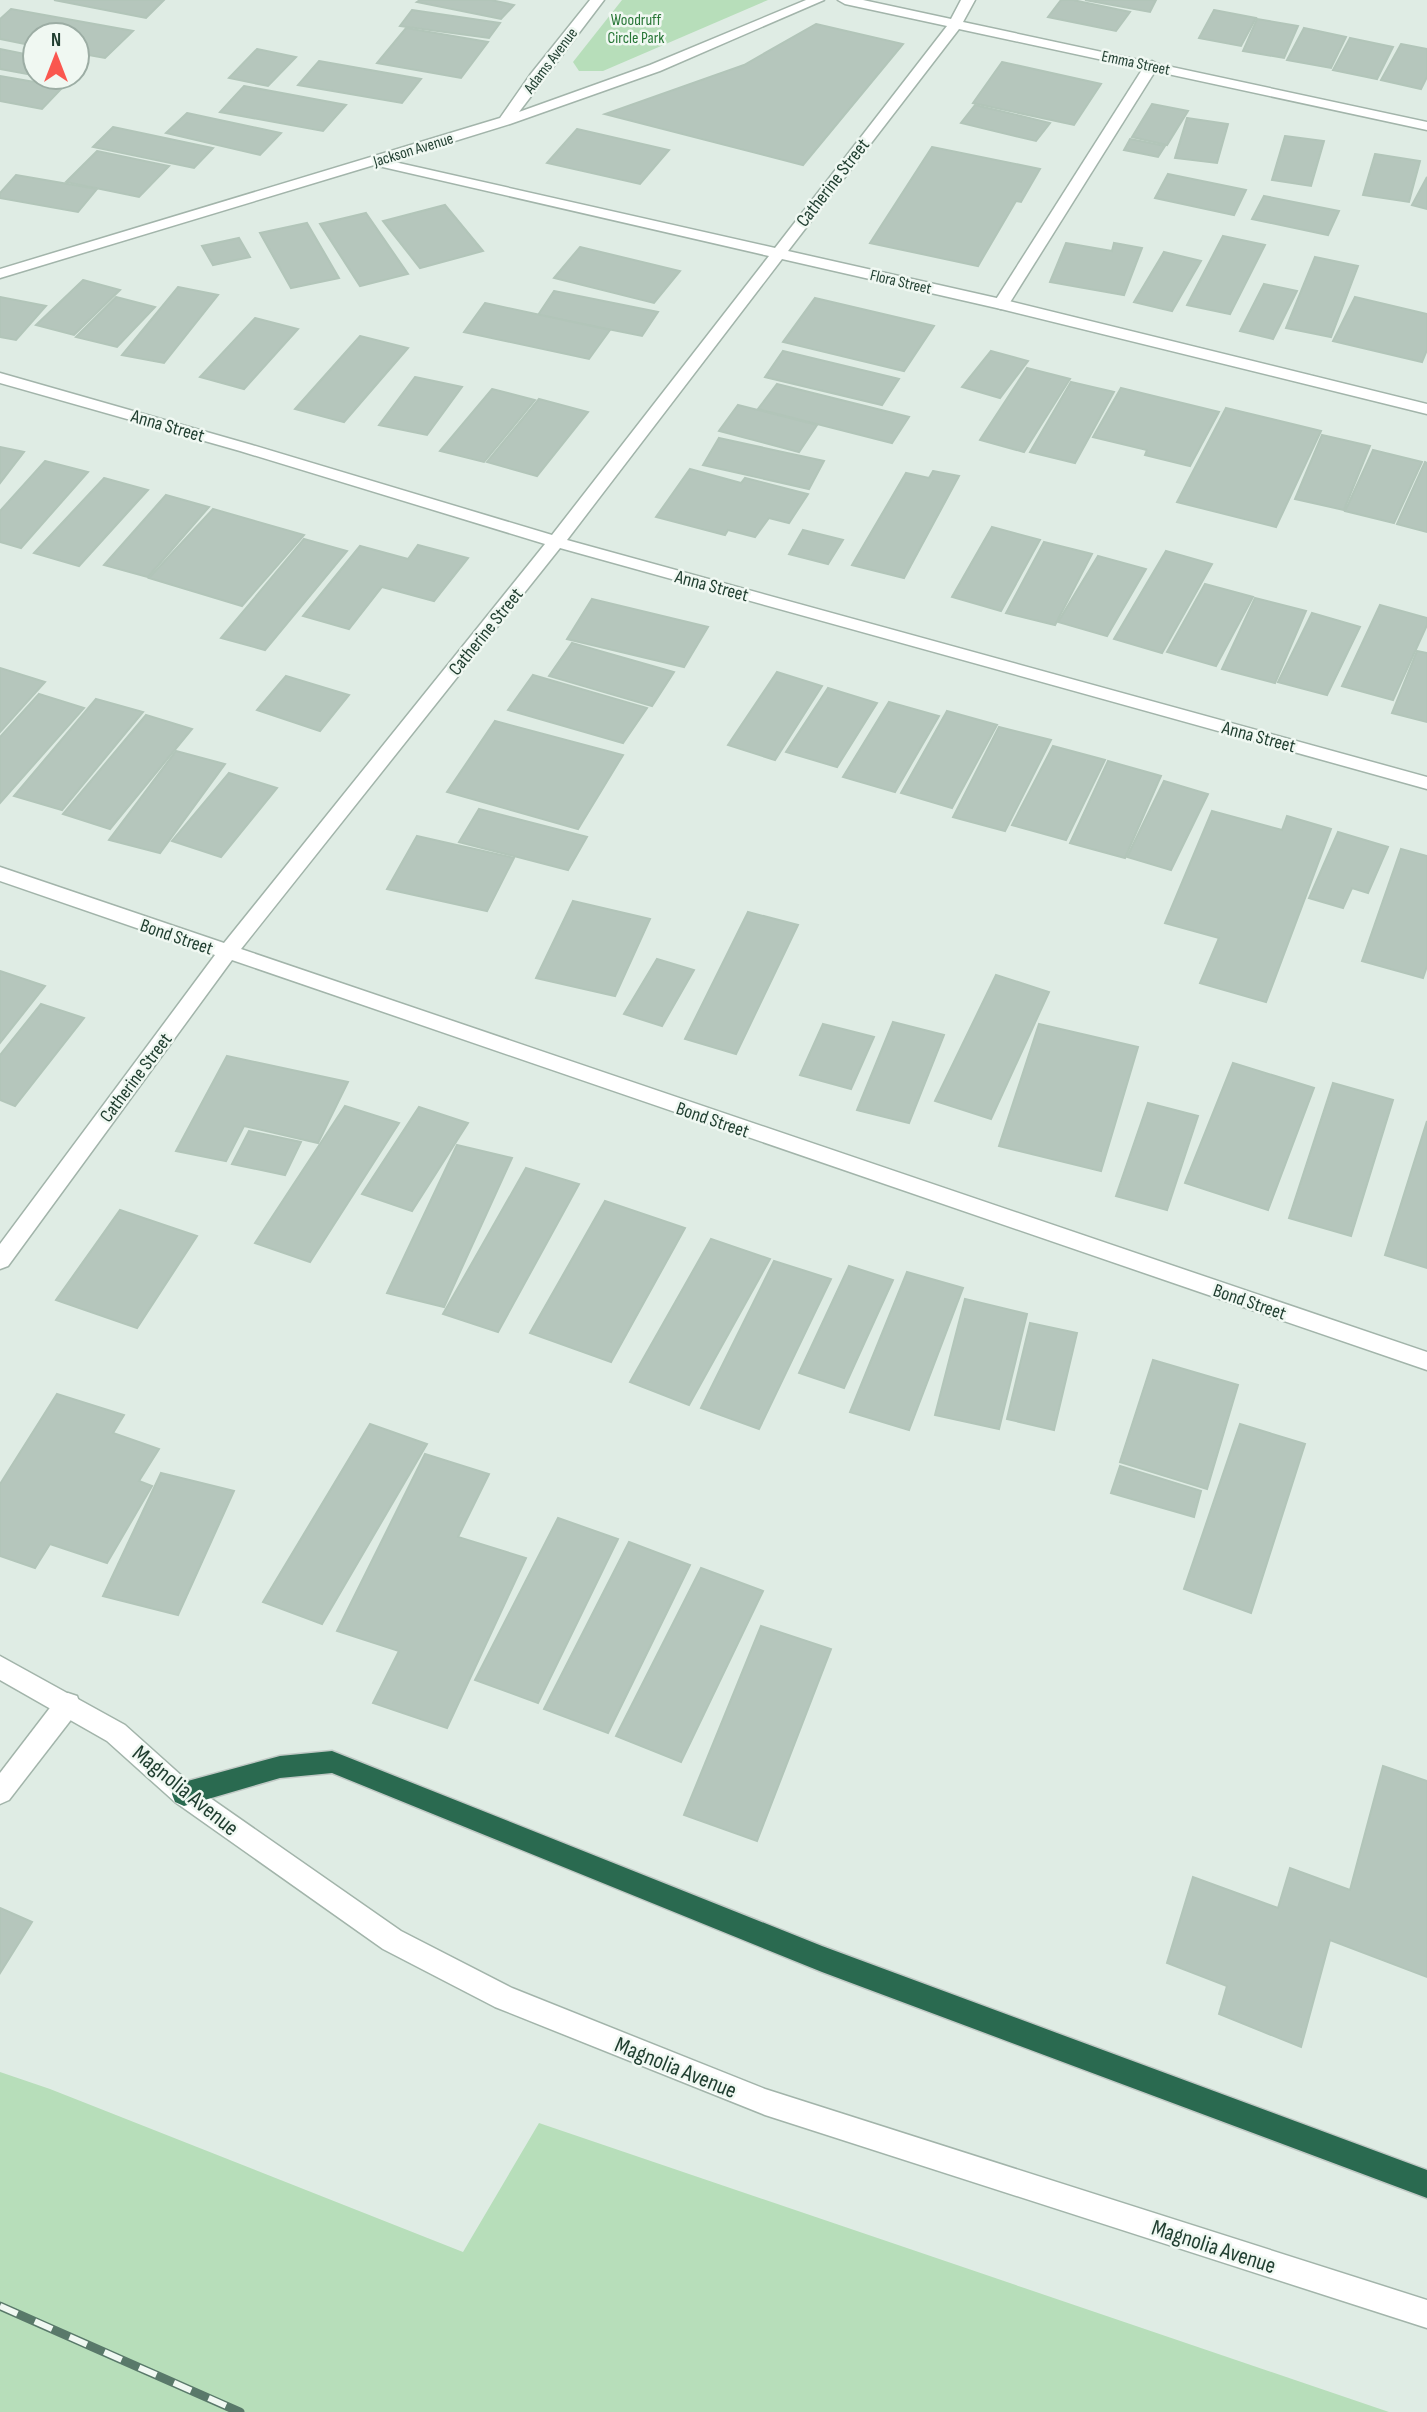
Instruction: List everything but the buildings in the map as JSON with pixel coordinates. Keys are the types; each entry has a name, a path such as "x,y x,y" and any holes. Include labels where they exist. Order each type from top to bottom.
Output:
{"highway":[{"path":"184,1794 280,1767 332,1762 822,1959 1427,2184"}],"street":[{"name":"Adams Avenue","path":"505,121 535,78 597,0"},
{"name":"Jackson Avenue","path":"0,274 505,121 655,68 817,0"},
{"name":"Emma Street","path":"845,0 1427,126"},
{"name":"Catherine Street","path":"0,1259 227,953 556,542 955,24 968,0"},
{"path":"1001,304 1152,65"},
{"name":"Flora Street","path":"373,161 1001,304 1427,409"},
{"name":"Anna Street","path":"0,378 246,448 556,542 1427,782"},
{"name":"Bond Street","path":"0,874 1427,1361"},
{"name":"Magnolia Avenue","path":"0,1667 116,1733 184,1794 392,1940 504,1998 765,2102 1427,2314"},
{"path":"0,1792 68,1704"}],"green space":[{"name":"Woodruff Circle Park","path":"622,0 768,0 603,71 579,71 573,62"},
{"path":"0,2072 50,2089 463,2252 539,2123 1389,2412 0,2412"}],"railway":[{"path":"0,2306 240,2412"}]}
